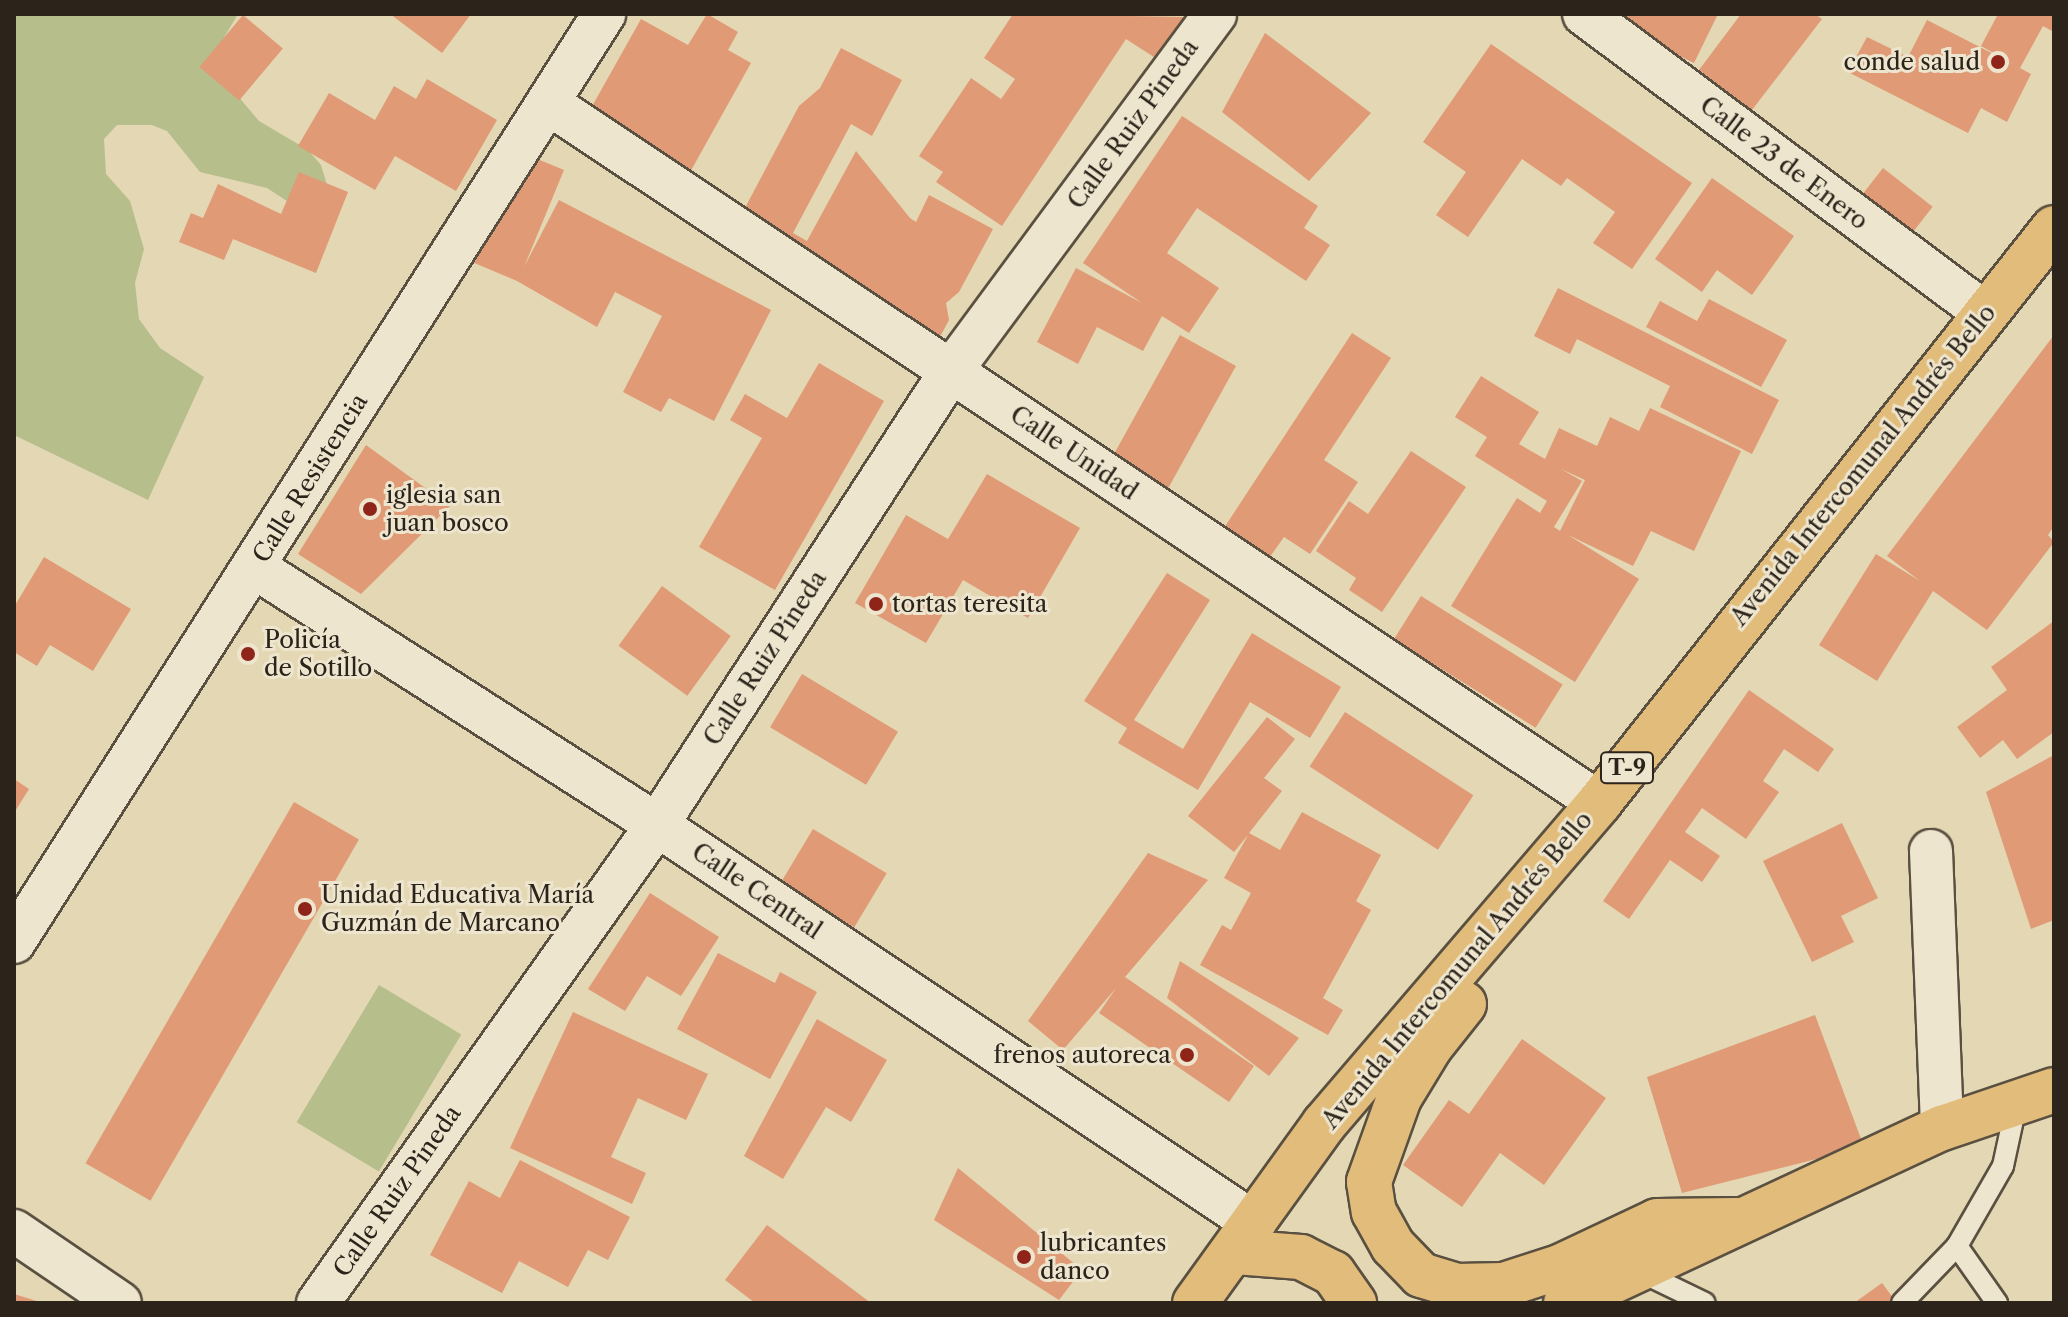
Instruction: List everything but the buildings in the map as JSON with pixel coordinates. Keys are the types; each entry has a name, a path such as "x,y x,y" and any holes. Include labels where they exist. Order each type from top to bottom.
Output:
{"highway":[{"name":"Avenida Intercomunal Andrés Bello","path":"1195,1303 1324,1124 1599,803 2054,228"},
{"name":"T-9","path":"1599,803 1550,886 1430,1047 1399,1098 1369,1182 1374,1212 1393,1246 1421,1275 1456,1286 1504,1285 1562,1266 1657,1221 1737,1220"},
{"name":"T-9","path":"1566,1303 1737,1220 1942,1128 2041,1097"},
{"path":"1244,1238 1301,1257 1333,1273 1354,1303"}],"street":[{"name":"Calle Resistencia","path":"14,942 604,14"},
{"name":"Calle Ruiz Pineda","path":"318,1303 657,825 951,371 1215,14"},
{"name":"Calle 23 de Enero","path":"1584,14 1985,313"},
{"name":"Calle Unidad","path":"548,103 1599,803"},
{"name":"Calle Central","path":"254,567 657,825 1244,1238"},
{"path":"1931,851 1942,1128"},
{"path":"14,1231 120,1303"}],"lane":[{"path":"1902,1303 1957,1246 2041,1097"},
{"path":"1957,1246 1997,1303"},
{"path":"1635,1270 1705,1303"}],"green space":[{"path":"14,14 238,14 216,51 237,95 259,121 308,150 321,165 327,185 299,209 267,188 200,172 167,131 152,125 117,125 104,139 106,174 130,201 144,249 135,283 139,319 160,348 204,377 148,500 14,435"},
{"path":"379,985 461,1034 379,1172 297,1122"}],"place":[{"name":"conde salud","path":"1998,62"},
{"name":"iglesia san juan bosco","path":"370,509"},
{"name":"tortas teresita","path":"876,604"},
{"name":"Policía de Sotillo","path":"248,654"},
{"name":"Unidad Educativa María Guzmán de Marcano","path":"305,909"},
{"name":"frenos autoreca","path":"1187,1055"},
{"name":"lubricantes danco","path":"1024,1257"}]}
